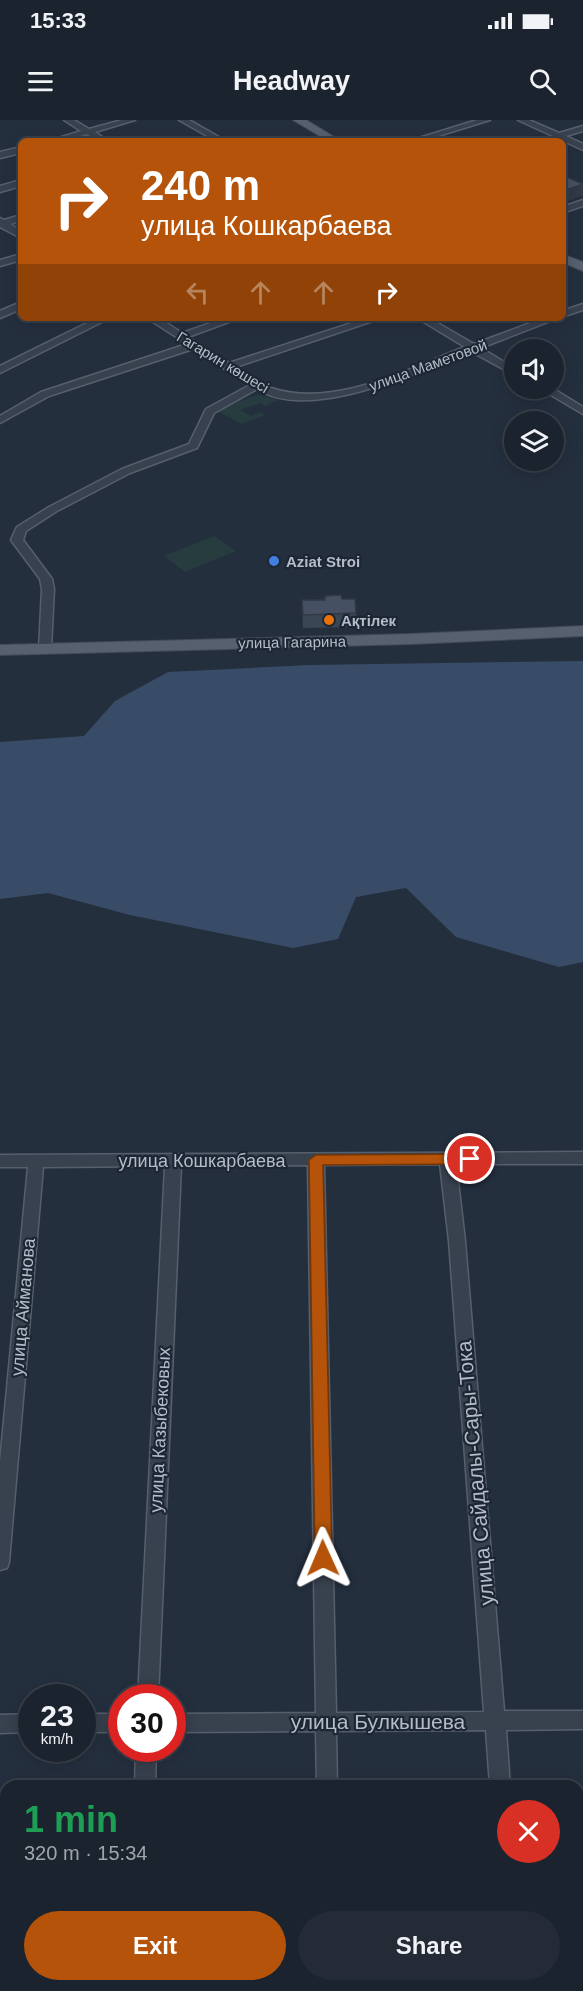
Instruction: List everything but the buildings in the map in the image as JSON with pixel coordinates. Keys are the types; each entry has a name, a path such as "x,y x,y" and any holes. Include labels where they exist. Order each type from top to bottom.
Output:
{"main road":[{"path":"298,120 331,138"},
{"path":"566,259 583,267"},
{"name":"улица Гагарина","path":"0,650 398,640 583,632"}],"street":[{"path":"68,120 99,138"},
{"path":"65,138 131,120"},
{"path":"183,120 216,138"},
{"path":"423,138 486,120"},
{"path":"522,120 563,138"},
{"path":"558,136 583,128"},
{"path":"566,140 583,147"},
{"path":"0,155 18,151"},
{"path":"0,189 18,184"},
{"path":"566,209 583,203"},
{"path":"1,223 18,219"},
{"path":"1,223 18,233"},
{"path":"0,263 18,258"},
{"path":"0,315 18,306"},
{"path":"566,313 583,307"},
{"path":"0,370 99,321"},
{"name":"Гагарин көшесі","path":"157,321 256,386 274,393 299,395"},
{"path":"180,336 226,321"},
{"path":"228,366 368,321"},
{"path":"427,321 504,366"},
{"name":"улица Маметовой","path":"299,395 332,394 366,388 545,321"},
{"path":"0,420 45,394 195,345"},
{"path":"45,649 48,589 43,574 17,540 21,529 53,509 126,471 193,446 199,438 205,418 210,411 256,386"},
{"path":"562,399 583,411"},
{"name":"улица Кошкарбаева","path":"0,1161 583,1158"},
{"name":"улица Сайдалы-Сары-Тока","path":"447,1159 458,1253 500,1780"},
{"name":"улица Айманова","path":"0,1562 36,1160"},
{"path":"316,1160 327,1780"},
{"name":"улица Казыбековых","path":"149,1684 173,1161"},
{"name":"улица Булкышева","path":"186,1723 583,1720"},
{"path":"0,1724 18,1723"},
{"path":"145,1780 146,1762"}],"green space":[{"path":"258,395 278,400 265,406 260,403 240,410 251,416 260,412 265,415 242,424 219,412 220,408"},
{"path":"214,536 236,551 185,572 164,556"}],"water":[{"path":"583,661 583,962 559,967 456,937 406,888 356,897 338,939 293,948 130,915 48,893 0,899 0,742 84,736 115,701 168,672 309,665"}],"place":[{"name":"Aziat Stroi","path":"274,561"},
{"name":"Ақтілек","path":"329,620"}],"route":[{"path":"323,1558 316,1160 470,1159"}]}
